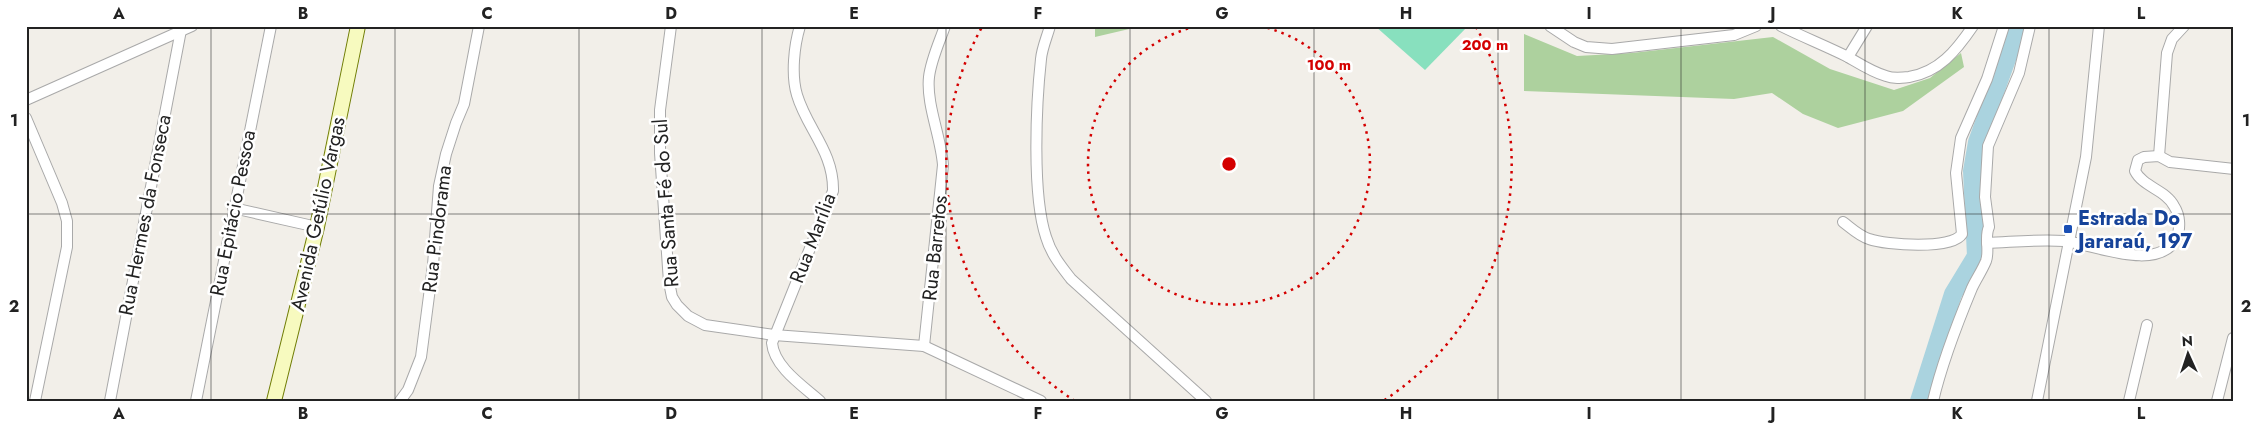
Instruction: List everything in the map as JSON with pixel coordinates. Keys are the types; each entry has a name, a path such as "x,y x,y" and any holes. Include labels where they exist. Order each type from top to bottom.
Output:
{"street":[{"path":"26,100 192,26"},
{"name":"Rua Epitácio Pessoa","path":"196,401 233,208 271,26"},
{"name":"Avenida Getúlio Vargas","path":"274,401 317,227 358,26"},
{"name":"Rua Pindorama","path":"400,401 408,390 421,358 434,265 439,186 453,131 464,104 479,26"},
{"name":"Rua Santa Fé do Sul","path":"671,26 660,110 663,205 669,282 672,297 677,305 688,316 705,325 774,335 924,346"},
{"name":"Rua Marília","path":"774,335 833,191 832,167 797,95 794,82 796,37 800,26"},
{"name":"Rua Barretos","path":"924,346 943,165 942,151 929,96 929,79 932,62 946,26"},
{"path":"1050,26 1041,58 1037,144 1041,212 1046,237 1056,259 1071,280 1206,401"},
{"path":"1550,26 1574,42 1586,47 1605,49 1734,35 1756,26"},
{"path":"1781,26 1876,73 1888,77 1919,75 1933,70 1952,54 1973,26"},
{"path":"1848,58 1867,26"},
{"path":"1843,222 1859,234 1880,242 1904,244 1949,243 1959,238 1962,234 1956,173 1960,138 1987,79 2004,26"},
{"path":"1933,401 1939,376 1966,304 1986,260 1987,232 1989,227 1985,197 1988,146 2019,73 2030,26"},
{"path":"2037,401 2070,242 2088,142 2099,26"},
{"path":"2160,156 2167,53 2172,39 2184,26"},
{"name":"Rua Hermes da Fonseca","path":"110,401 181,30"},
{"path":"26,118 62,203 67,221 67,247 35,401"},
{"path":"1988,243 2051,240 2145,257 2169,247 2174,242 2178,234 2179,222 2174,205 2139,178 2135,171 2138,160 2144,157 2160,156 2170,162 2234,169"},
{"path":"233,208 317,227"},
{"path":"2130,401 2147,325"},
{"path":"774,335 773,352 778,361 820,401"},
{"path":"2217,401 2233,338"},
{"path":"924,346 1041,401"}],"green space":[{"path":"1095,26 1142,26 1095,37"},
{"path":"1375,26 1468,26 1425,70"},
{"path":"1524,34 1577,56 1632,53 1773,37 1830,69 1894,90 1930,78 1961,53 1964,67 1903,111 1838,128 1803,114 1772,93 1734,99 1524,91"}],"waterway":[{"path":"1919,401 1953,294 1976,256 1972,171 1977,142 2019,26"}],"place":[{"name":"Estrada Do Jararaú, 197","path":"2068,229"}]}
